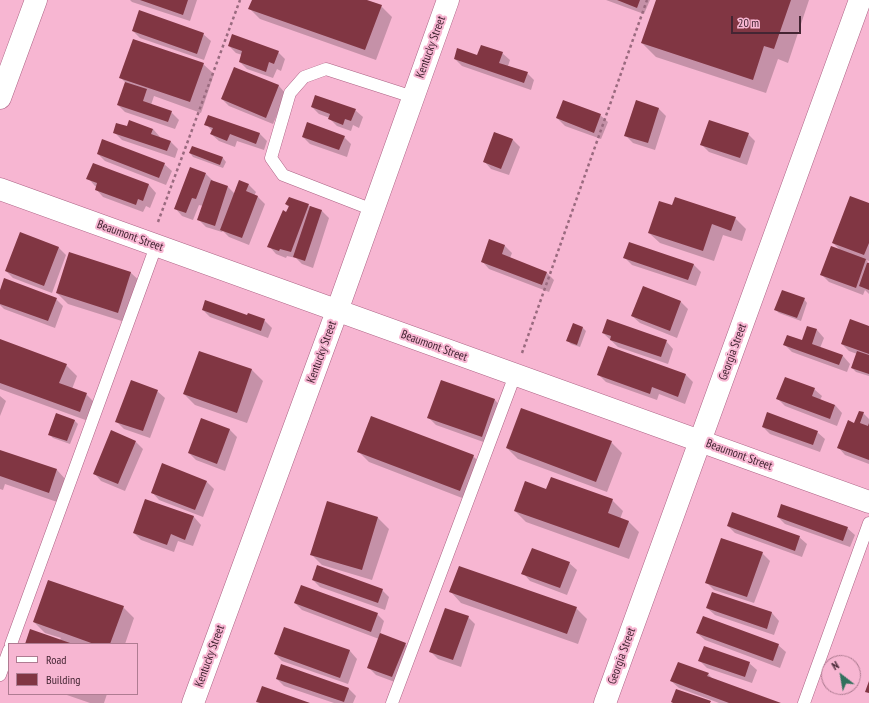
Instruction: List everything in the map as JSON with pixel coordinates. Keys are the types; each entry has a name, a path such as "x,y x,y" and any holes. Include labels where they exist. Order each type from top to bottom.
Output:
{"street":[{"path":"0,98 6,65 36,0"},
{"name":"Kentucky Street","path":"193,703 337,311 448,0"},
{"name":"Georgia Street","path":"605,703 860,0"},
{"name":"Beaumont Street","path":"0,190 869,502"}],"lane":[{"path":"373,210 283,175 271,158 290,93 304,77 326,68 413,96"},
{"path":"11,643 153,245"},
{"path":"392,703 515,374"},
{"path":"804,703 869,523"},
{"path":"0,675 8,653"}],"path":[{"path":"153,245 240,0"},
{"path":"515,374 646,0"}],"building":[{"path":"140,0 188,0 183,15"},
{"path":"252,0 367,0 382,5 365,50 248,9"},
{"path":"617,0 640,0 637,8"},
{"path":"656,0 791,0 774,49 764,46 753,80 641,43"},
{"path":"139,10 204,33 197,54 132,31"},
{"path":"232,34 279,51 274,64 269,62 266,72 239,62 242,51 228,46"},
{"path":"133,39 204,63 190,102 119,78"},
{"path":"481,45 503,52 499,63 528,72 524,83 454,59 457,48 477,55"},
{"path":"234,67 279,85 266,118 221,99"},
{"path":"125,82 147,89 143,101 172,111 168,122 117,105"},
{"path":"315,95 356,109 351,121 345,119 343,125 328,119 330,114 311,107"},
{"path":"563,100 601,114 594,133 556,118"},
{"path":"636,100 659,108 648,143 624,136"},
{"path":"208,115 260,133 256,144 230,134 227,141 210,134 213,128 204,125"},
{"path":"129,120 153,129 151,134 171,141 167,151 113,133 116,123 127,126"},
{"path":"709,120 749,133 740,158 700,145"},
{"path":"307,122 345,136 339,150 302,137"},
{"path":"494,132 513,139 501,169 483,162"},
{"path":"102,139 165,163 159,178 97,154"},
{"path":"192,146 223,157 220,165 189,153"},
{"path":"93,163 149,184 143,201 138,199 136,205 95,190 97,183 86,179"},
{"path":"190,167 206,173 196,199 192,198 186,213 174,209"},
{"path":"211,180 228,186 215,226 197,220"},
{"path":"239,180 249,184 246,191 258,196 242,238 220,230"},
{"path":"850,196 869,203 869,243 864,255 832,243"},
{"path":"289,197 309,204 291,252 280,249 279,251 267,247 283,210 286,212 289,206 285,204"},
{"path":"675,197 736,217 731,231 712,224 703,251 648,233 659,201 672,205"},
{"path":"310,206 322,210 305,261 293,257"},
{"path":"20,232 59,247 44,286 5,271"},
{"path":"489,239 505,245 502,254 547,272 542,285 481,262"},
{"path":"629,242 694,264 688,280 623,258"},
{"path":"831,246 866,259 856,288 820,275"},
{"path":"69,252 131,272 118,313 56,293"},
{"path":"867,263 869,263 869,290 859,286"},
{"path":"4,278 57,298 48,321 0,304 0,290"},
{"path":"643,286 681,301 670,331 631,316"},
{"path":"782,290 805,298 797,318 774,310"},
{"path":"205,300 247,315 248,313 265,319 261,331 202,310"},
{"path":"607,319 667,340 661,357 610,340 611,336 602,333"},
{"path":"850,319 869,326 869,354 841,344"},
{"path":"573,323 583,327 577,345 566,341"},
{"path":"807,326 817,329 812,344 843,355 839,365 783,345 787,335 802,340"},
{"path":"0,339 67,364 59,383 87,393 80,412 0,383"},
{"path":"608,346 686,374 678,397 652,387 650,394 597,375"},
{"path":"199,351 252,369 237,413 183,394"},
{"path":"857,351 869,355 869,374 851,368"},
{"path":"785,377 815,388 812,396 835,405 830,419 776,399"},
{"path":"131,380 158,390 143,431 115,422"},
{"path":"441,380 495,399 482,437 427,418"},
{"path":"521,408 612,441 596,482 506,448"},
{"path":"859,411 864,412 860,423 868,426 869,423 869,460 837,448 848,420 854,423"},
{"path":"767,412 818,431 813,445 762,427"},
{"path":"56,413 75,420 67,441 48,435"},
{"path":"371,416 474,455 460,491 357,452"},
{"path":"201,418 230,429 217,464 188,453"},
{"path":"111,430 136,441 118,484 93,474"},
{"path":"0,450 57,469 49,493 0,476"},
{"path":"162,463 207,481 195,510 151,493"},
{"path":"551,477 613,499 608,513 629,521 619,548 514,511 525,481 546,489"},
{"path":"145,499 194,516 185,540 171,534 167,545 133,533"},
{"path":"327,501 378,517 362,570 310,555"},
{"path":"781,504 848,527 843,541 777,517"},
{"path":"732,512 800,536 795,551 727,526"},
{"path":"721,538 763,552 747,597 705,583"},
{"path":"532,548 570,562 560,588 521,574"},
{"path":"317,565 383,589 378,603 312,580"},
{"path":"459,566 577,607 567,634 449,592"},
{"path":"48,580 124,606 110,643 91,643 33,622"},
{"path":"301,585 378,613 371,632 294,603"},
{"path":"712,592 772,612 767,629 706,608"},
{"path":"445,608 469,616 453,660 429,652"},
{"path":"703,616 779,644 773,661 696,633"},
{"path":"284,627 350,650 340,678 274,654"},
{"path":"30,629 70,643 25,643"},
{"path":"380,633 406,643 392,677 367,668"},
{"path":"704,646 750,662 745,677 698,661"},
{"path":"678,662 709,673 707,676 781,703 729,703 670,681"},
{"path":"281,664 349,688 344,702 276,679"},
{"path":"869,681 869,693 865,692"},
{"path":"262,686 310,703 256,702"},
{"path":"676,689 711,701 710,703 673,703 671,702"}]}
